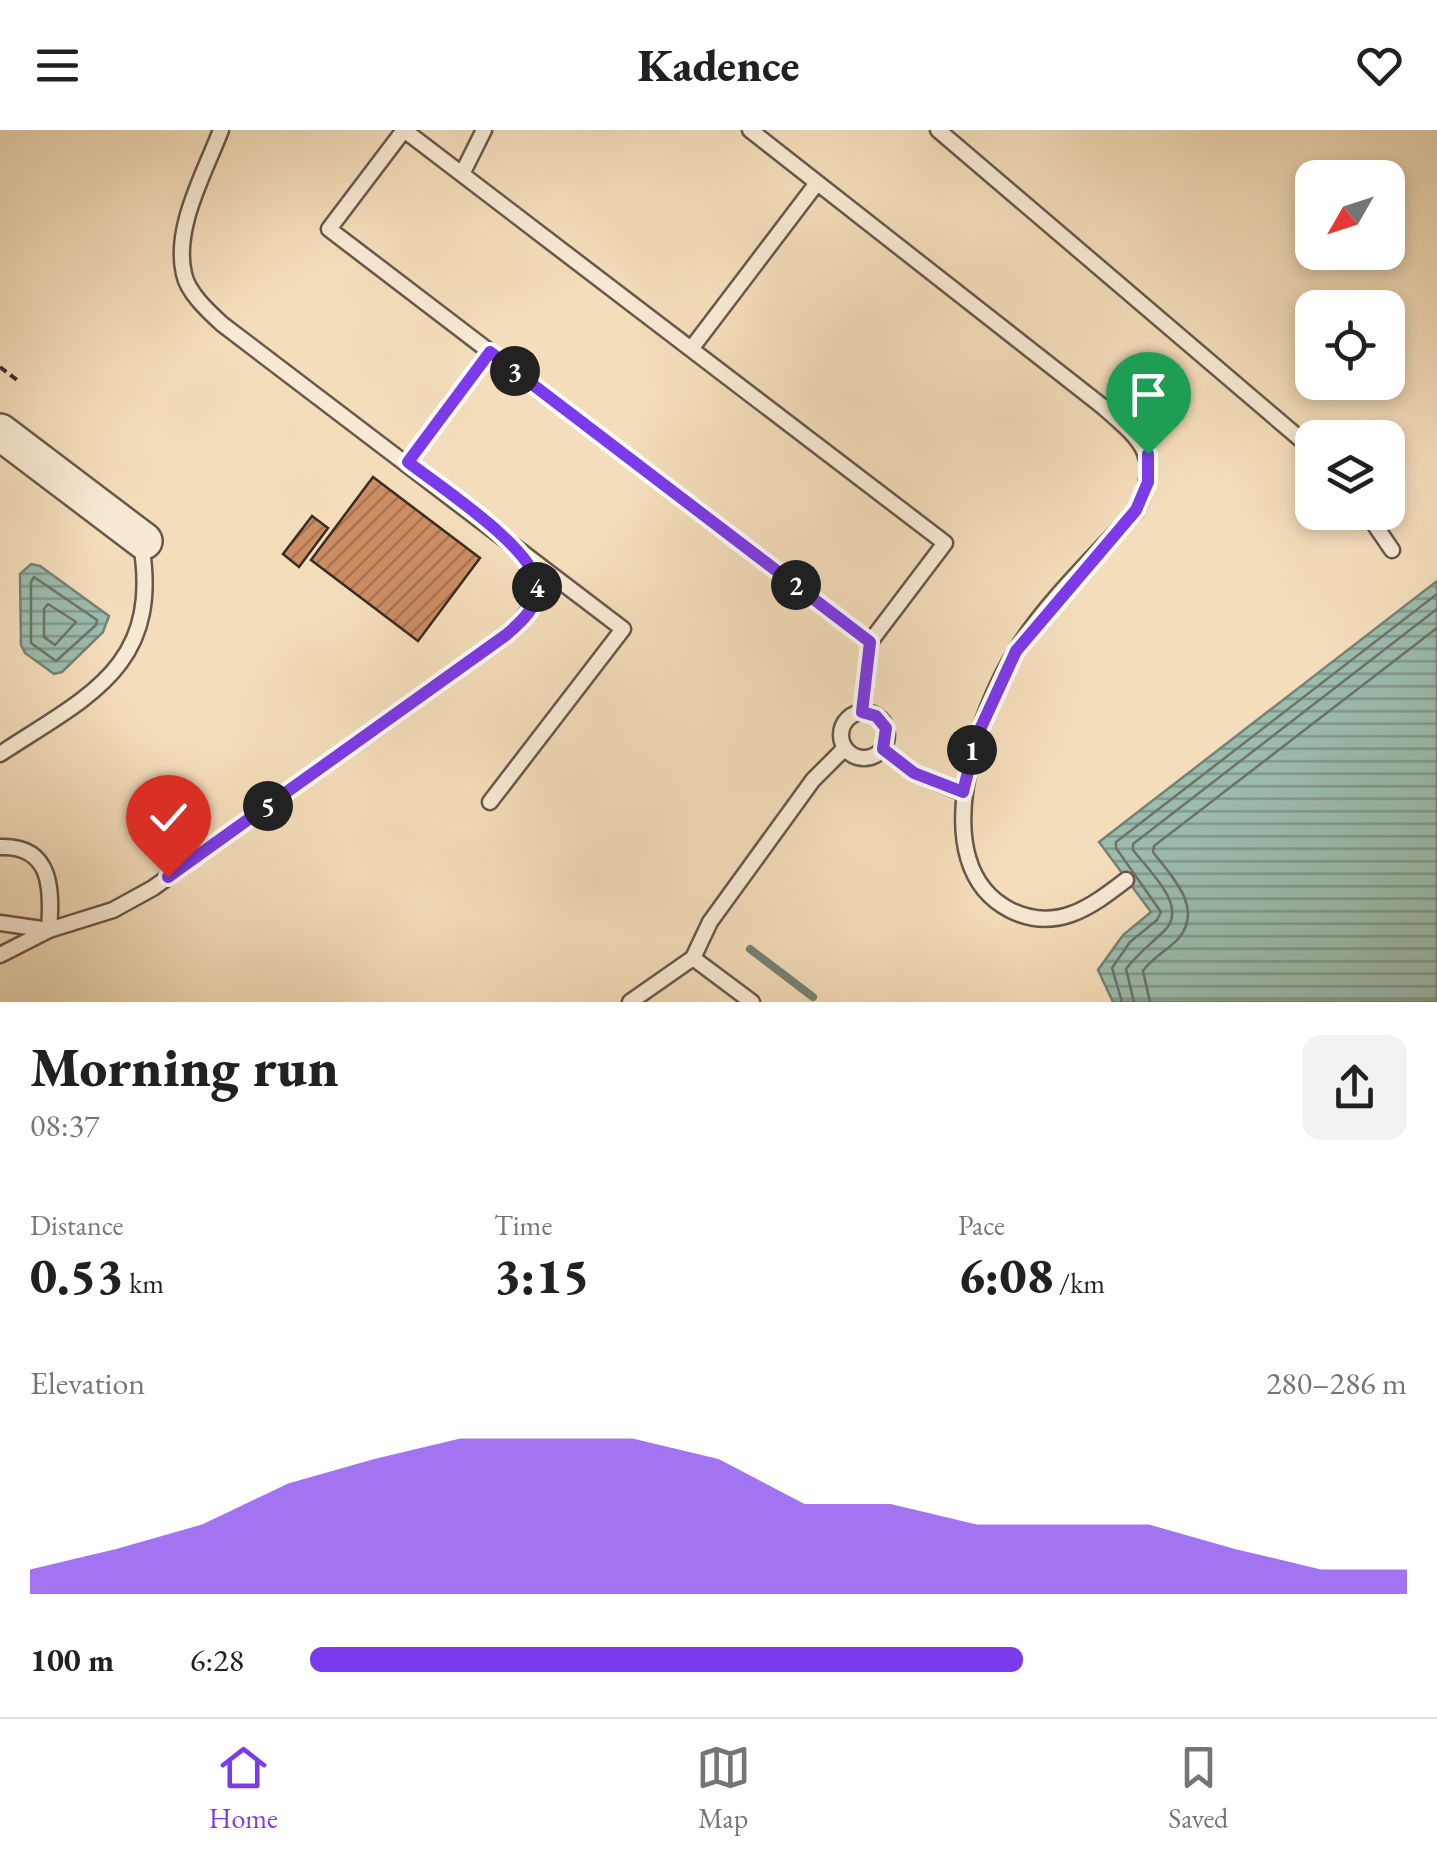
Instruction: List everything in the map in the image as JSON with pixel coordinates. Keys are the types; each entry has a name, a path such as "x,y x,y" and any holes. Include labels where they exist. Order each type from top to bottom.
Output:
{"street":[{"path":"0,432 142,540"}],"lane":[{"path":"221,130 185,232 183,269 200,301 222,324 623,629 490,802"},
{"path":"862,712 870,642 945,543 404,130 329,229 870,642"},
{"path":"462,174 484,130"},
{"path":"750,130 1102,406 1134,435 1148,454 1148,482 1136,510 1016,651 977,736 963,792 964,829 975,875 990,895 1015,913 1040,919 1079,914 1126,880"},
{"path":"938,130 1295,434"},
{"path":"692,350 817,182"},
{"path":"408,462 490,352"},
{"path":"1378,530 1392,550"},
{"path":"0,754 89,696 126,654 139,629 146,598 142,540"},
{"path":"0,955 50,930 101,915 153,888 516,627 534,603 537,584 529,563 514,545"},
{"path":"854,714 876,716 886,728 883,749 872,758 856,757 845,748 844,725 854,714"},
{"path":"630,1002 693,958 710,922 812,780 845,748"},
{"path":"883,749 914,773 963,792"},
{"path":"0,847 28,852 47,874 51,890 50,930"},
{"path":"0,922 50,930"},
{"path":"693,958 752,1002"}],"path":[{"path":"0,367 17,380"}],"water":[{"path":"31,564 40,566 109,616 103,632 62,672 54,674 25,653 21,645 20,574"},
{"path":"1437,581 1437,1002 1113,1002 1098,970 1123,935 1151,912 1099,842"}],"building":[{"path":"373,477 480,558 418,641 311,560"},
{"path":"312,516 328,528 299,567 283,554"}],"waterway":[{"path":"750,949 813,997"}],"route":[{"path":"168,877 506,635 529,612 537,584 522,553 408,462 490,352 870,642 862,712 876,716 886,728 883,749 914,773 963,792 977,736 1016,651 1136,510 1148,482 1148,454"}]}
